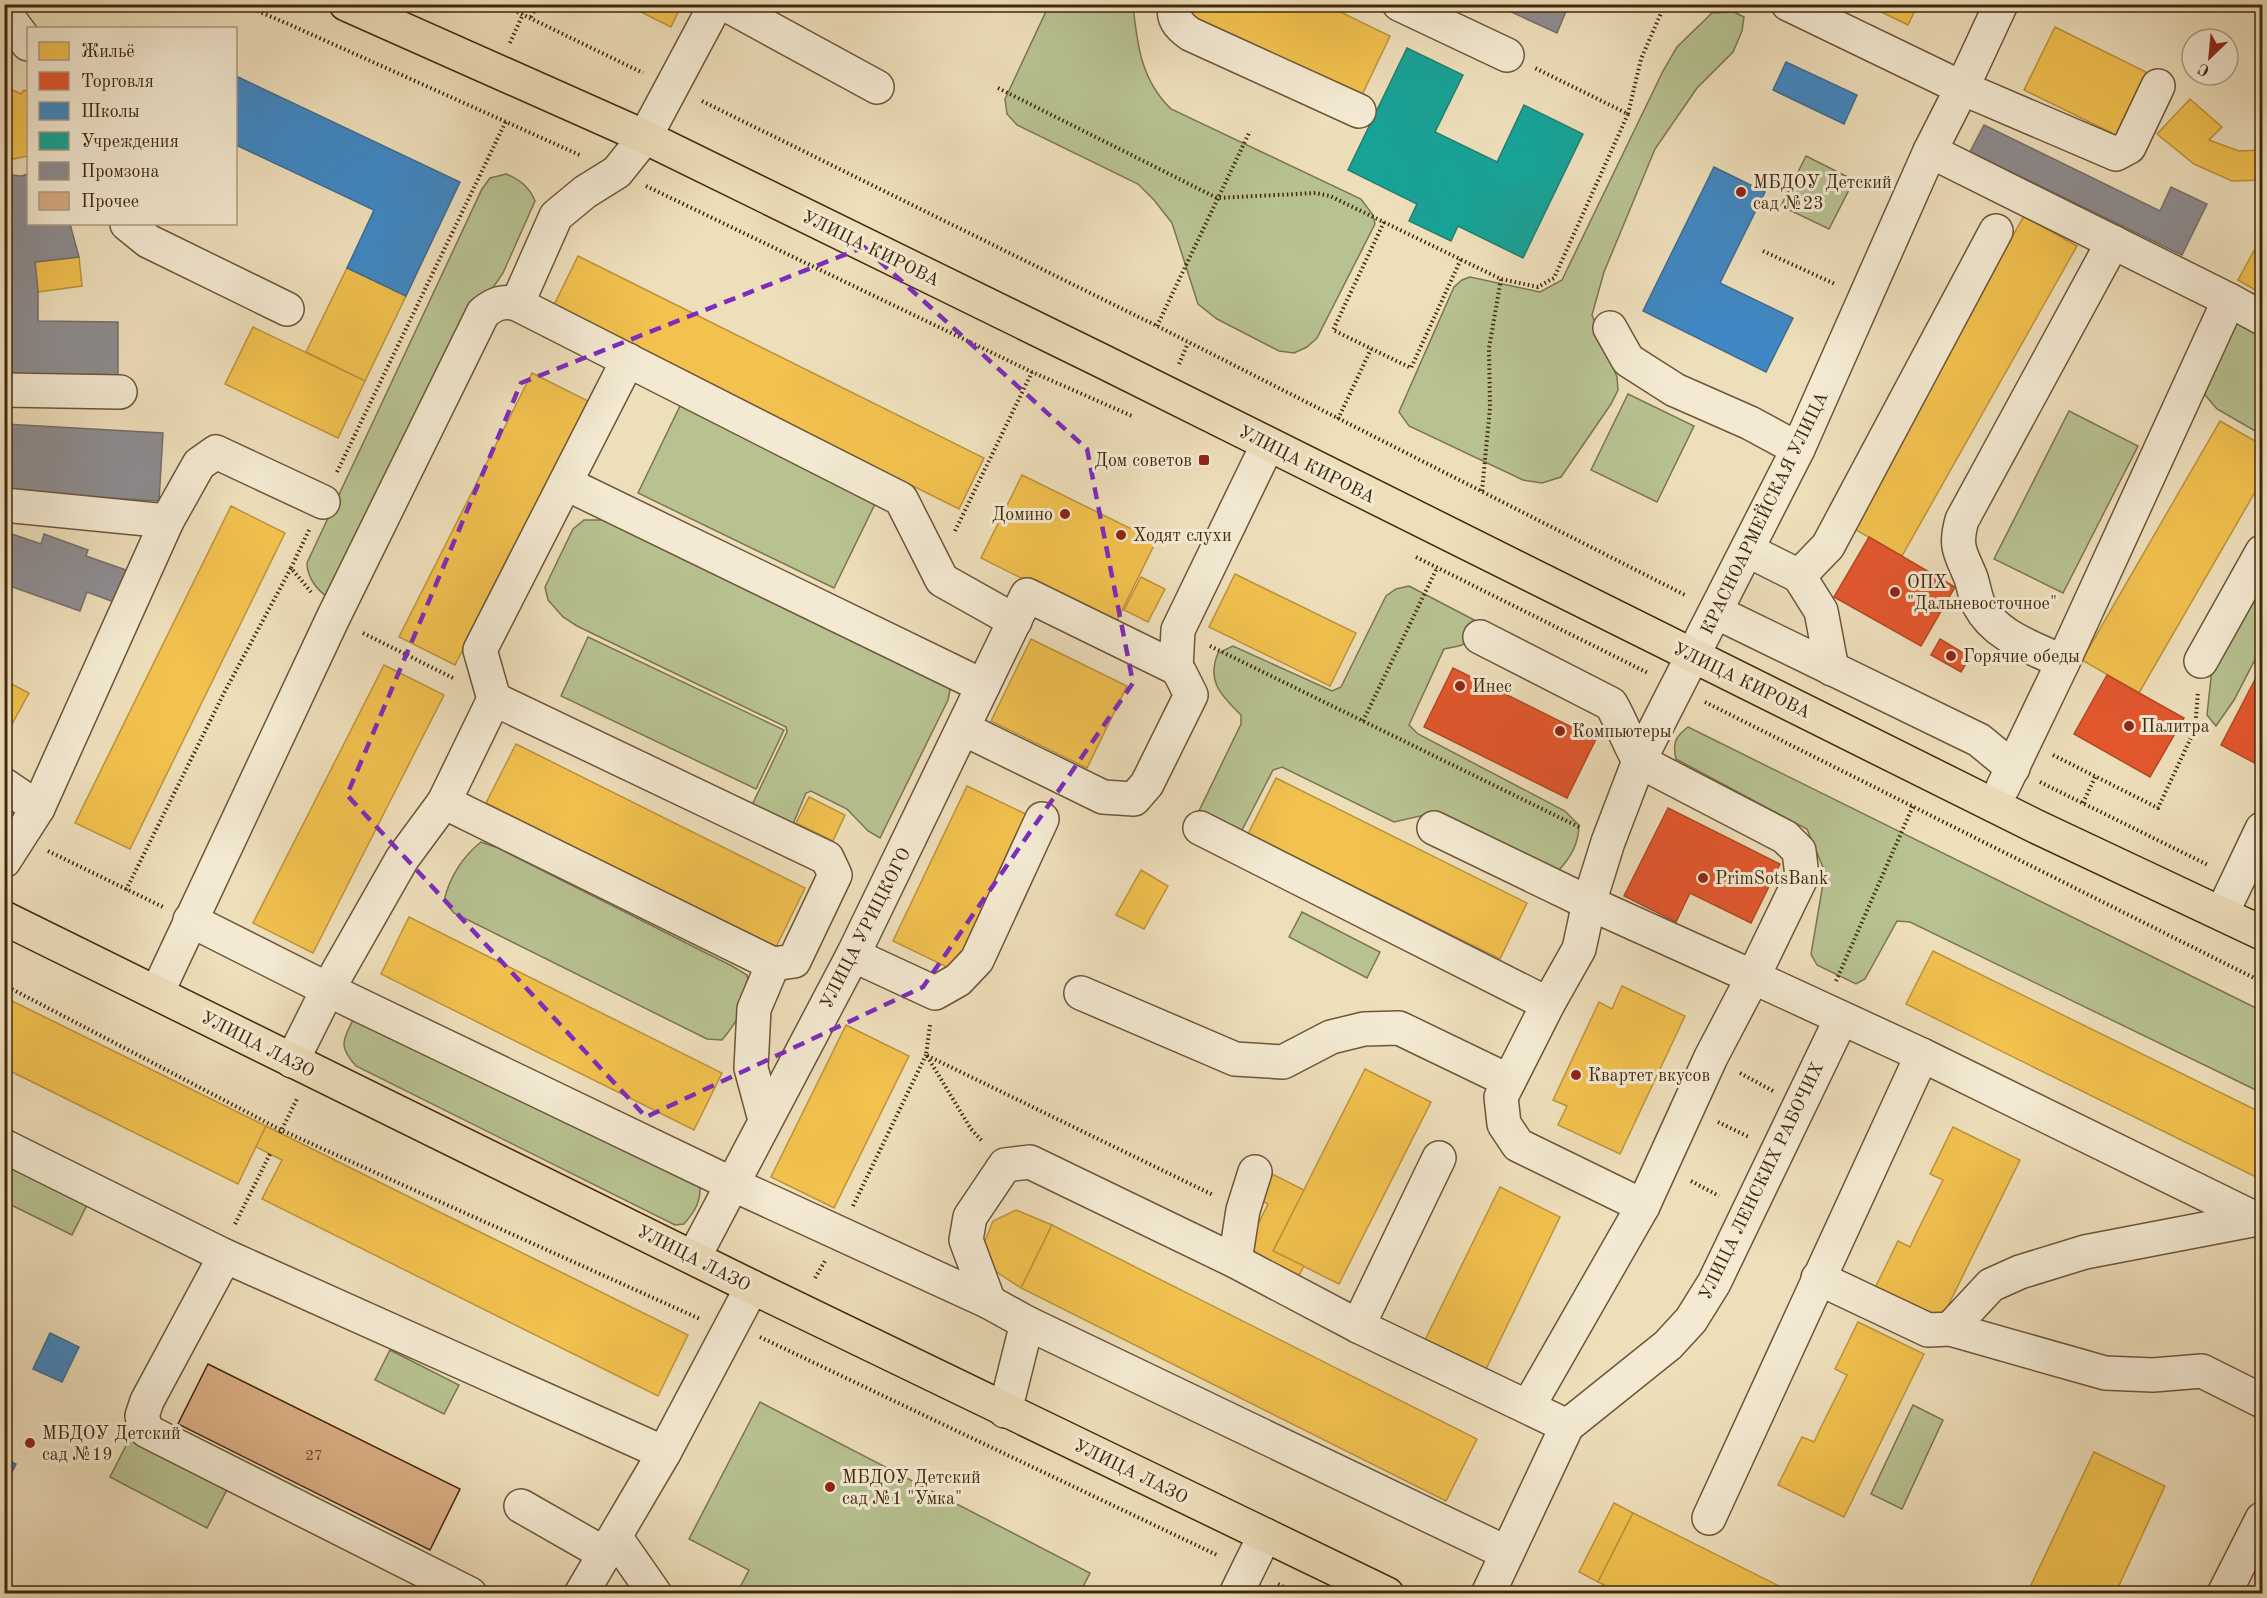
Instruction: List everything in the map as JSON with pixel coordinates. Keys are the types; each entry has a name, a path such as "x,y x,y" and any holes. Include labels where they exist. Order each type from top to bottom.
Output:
{"main road":[{"name":"УЛИЦА КИРОВА","path":"346,4 645,137 1081,350 1694,657 2262,933"},
{"name":"УЛИЦА ЛАЗО","path":"4,918 1005,1411 1387,1593"}],"street":[{"path":"517,304 556,216 585,192 617,172 645,137 716,4"},
{"path":"725,4 877,87"},
{"path":"1174,4 1173,11 1178,25 1190,33 1359,111"},
{"path":"1399,4 1507,55"},
{"path":"1788,4 1962,88 2116,154 2129,147 2158,86"},
{"name":"КРАСНОАРМЕЙСКАЯ УЛИЦА","path":"1643,1206 1518,1144 1504,1124 1501,1097 1579,949 1589,903 1608,842 1639,761 1798,449 1930,151 2001,4"},
{"path":"4,12 27,43"},
{"path":"1930,151 2262,318"},
{"path":"128,225 148,241 287,309"},
{"path":"1799,576 1828,546 1996,231"},
{"path":"2062,662 2003,633 1991,623 1978,604 1971,579 1959,552 1958,535 1962,520 2113,242"},
{"path":"1995,805 2229,300"},
{"path":"157,993 333,618 483,313 495,304 508,302 517,304 901,499 942,580 1176,668 1191,695 1147,784 1134,799 1103,797 964,729"},
{"path":"1610,328 1628,360 1675,390 1750,423 1798,449"},
{"path":"292,1061 328,989 402,859 444,802 494,699 480,650 567,484 628,360"},
{"path":"4,390 120,392"},
{"path":"1176,668 1178,630 1268,444"},
{"path":"13,849 38,808 167,521 199,464 216,452 323,502"},
{"path":"567,484 983,686"},
{"path":"4,505 167,521"},
{"path":"1747,549 1799,576 1821,611 1832,669"},
{"path":"2201,661 2262,552"},
{"name":"УЛИЦА УРИЦКОГО","path":"694,1257 853,955 1021,608"},
{"path":"1716,612 1979,740 2019,755"},
{"path":"1480,637 1611,704 1622,722 1626,739 1639,761 1785,837 1799,852 1802,876 1711,1057 1643,1206 1528,1407"},
{"path":"444,802 773,964 794,961 835,874 827,858 494,699"},
{"path":"4,785 38,808"},
{"path":"853,955 935,993 958,980 977,960 1042,819"},
{"path":"1200,828 1548,1004"},
{"path":"1434,828 1589,903 1922,1055 2260,1221"},
{"path":"2222,913 2262,829"},
{"path":"190,920 732,1184 989,1302 1027,1323 1507,1553"},
{"path":"765,1120 751,1068 754,1009 773,964"},
{"path":"1081,993 1235,1059 1284,1062 1331,1037 1364,1029 1399,1029 1515,1069"},
{"name":"УЛИЦА ЛЕНСКИХ РАБОЧИХ","path":"1488,1593 1567,1426 1668,1345 1691,1320 1714,1283 1779,1153 1800,1105 1832,1015"},
{"path":"1709,1518 1922,1055"},
{"path":"4,1146 223,1255 664,1453"},
{"path":"1358,1326 1439,1158"},
{"path":"989,1302 966,1240 970,1217 1005,1165 1030,1162 1053,1171 1235,1261 1358,1326 1567,1426"},
{"path":"1235,1261 1243,1210 1255,1172"},
{"path":"1950,1329 1991,1285 2020,1272 2085,1252 2260,1221"},
{"path":"223,1255 147,1401 142,1416 147,1431 470,1593"},
{"path":"1818,1278 1928,1330 1950,1329 2105,1373 2153,1375 2202,1371 2262,1401"},
{"path":"581,1593 664,1453 752,1287"},
{"path":"1005,1411 1027,1323"},
{"path":"521,1506 610,1546 656,1593"},
{"path":"2224,1593 2262,1519"},
{"path":"1242,1581 1265,1535"}],"path":[{"path":"501,4 1157,326 1482,490 1716,612"},
{"path":"531,17 538,4"},
{"path":"998,88 1217,198 1316,193 1330,196 1501,279 1539,287 1554,278 1628,114 1641,59 1665,4"},
{"path":"1507,55 1628,114"},
{"path":"126,890 224,693 291,568 506,121"},
{"path":"1157,326 1250,130"},
{"path":"1384,222 1333,330 1371,349 1411,368 1461,259"},
{"path":"1763,251 1866,298"},
{"path":"1482,490 1490,408 1489,348 1501,279"},
{"path":"1338,419 1371,349"},
{"path":"955,531 1032,372"},
{"path":"291,568 333,618 494,699"},
{"path":"1363,721 1437,568"},
{"path":"1178,630 1608,842"},
{"path":"2019,755 2096,776 2158,808 2195,729 2201,661"},
{"path":"2019,755 2083,803 2237,880"},
{"path":"2083,803 2096,776"},
{"path":"1832,1015 1913,806"},
{"path":"13,849 126,890 190,920"},
{"path":"4,985 281,1130 669,1304 730,1328 1242,1581 1298,1593"},
{"path":"840,1232 926,1055 935,993"},
{"path":"926,1055 971,1129 1005,1165"},
{"path":"926,1055 1243,1210"},
{"path":"1711,1057 1800,1105"},
{"path":"1689,1107 1779,1153"},
{"path":"223,1255 270,1154"},
{"path":"1660,1166 1749,1211"}],"highlighted area":[{"path":"864,247 1087,449 1133,683 923,987 646,1117 347,795 521,383"}],"green space":[{"path":"1049,5 1133,5 1142,61 1153,86 1171,109 1361,199 1373,215 1375,224 1317,338 1307,347 1294,353 1279,351 1217,319 1198,304 1172,223 1138,184 1017,125 1007,114 1005,99"},
{"path":"1734,12 1744,17 1742,31 1733,52 1697,88 1655,149 1604,272 1592,315 1617,377 1618,390 1611,404 1561,477 1542,483 1523,480 1409,426 1399,412 1454,287 1470,277 1540,292 1562,280 1663,71 1677,47 1712,13"},
{"path":"1806,156 1854,180 1829,229 1781,206"},
{"path":"506,174 523,184 535,201 503,273 486,298 328,597 313,582 307,563 482,189 490,178"},
{"path":"2243,320 2262,331 2262,435 2217,409 2205,395 2209,376 2231,326"},
{"path":"1628,394 1694,426 1657,502 1591,470"},
{"path":"680,406 876,502 834,588 638,493"},
{"path":"2069,411 2138,446 2063,593 1994,559"},
{"path":"584,520 601,520 630,525 945,680 950,690 948,700 880,838 868,831 847,809 811,791 806,793 793,824 752,805 787,732 786,727 577,626 563,617 548,600 545,587 573,529"},
{"path":"2262,568 2262,646 2234,700 2216,726 2207,715 2213,659"},
{"path":"1409,586 1478,622 1474,640 1444,649 1409,725 1418,734 1565,811 1579,825 1579,832 1573,850 1557,872 1429,814 1394,822 1282,767 1273,770 1239,836 1198,813 1241,724 1241,715 1222,695 1215,680 1215,663 1218,653 1233,646 1332,691 1341,687 1386,596 1396,589"},
{"path":"588,637 784,730 756,789 561,696"},
{"path":"1688,727 2262,1011 2262,1093 1910,922 1897,921 1865,979 1856,984 1817,965 1811,954 1825,872 1807,829 1676,759 1674,749 1676,740"},
{"path":"481,842 498,848 747,975 748,992 733,1026 722,1040 707,1039 454,913 444,901 449,884 463,861"},
{"path":"1302,912 1380,952 1367,978 1289,937"},
{"path":"353,1020 700,1185 694,1210 684,1224 675,1225 356,1066 347,1054 344,1044"},
{"path":"4,1157 90,1199 72,1235 5,1202"},
{"path":"390,1350 459,1385 444,1414 375,1380"},
{"name":"МБДОУ Детский сад №1 \"Умка\"","path":"760,1402 1090,1573 1080,1593 737,1593 749,1570 689,1539"},
{"path":"1913,1405 1943,1420 1902,1509 1871,1494"},
{"path":"132,1434 230,1484 207,1528 110,1477"}],"building: Жильё":[{"path":"625,4 682,4 671,27"},
{"path":"1190,4 1324,4 1390,36 1361,97 1186,13"},
{"path":"1865,4 1918,4 1908,25"},
{"path":"2055,27 2146,72 2116,135 2024,90"},
{"path":"4,86 21,94 24,90 27,92 27,156 14,159 4,155"},
{"path":"2190,99 2222,127 2209,140 2239,151 2262,150 2262,180 2232,181 2194,164 2157,134"},
{"path":"2024,216 2077,246 1902,556 1849,526"},
{"path":"2262,236 2262,294 2238,280"},
{"path":"578,256 984,458 959,509 553,307"},
{"path":"79,257 82,286 38,292 35,262"},
{"path":"347,268 406,296 365,381 306,352"},
{"path":"253,327 365,381 338,438 225,384"},
{"path":"532,373 588,401 455,665 399,637"},
{"path":"2220,421 2262,445 2262,480 2139,693 2082,660"},
{"path":"1022,475 1156,541 1115,625 981,558"},
{"path":"231,506 285,533 130,849 75,823"},
{"path":"1235,574 1356,633 1330,686 1209,627"},
{"path":"1141,577 1165,589 1148,622 1124,610"},
{"path":"1031,639 1127,686 1087,768 991,721"},
{"path":"384,665 444,695 313,953 253,923"},
{"path":"4,680 29,693 5,737 4,736"},
{"path":"516,744 805,888 776,947 486,803"},
{"path":"1276,778 1527,903 1500,959 1248,834"},
{"path":"967,786 1028,815 953,970 893,941"},
{"path":"809,797 845,815 833,841 796,823"},
{"path":"1141,870 1168,886 1144,929 1116,915"},
{"path":"409,917 722,1073 694,1130 381,974"},
{"path":"1933,951 2262,1113 2262,1180 1906,1004"},
{"path":"1622,986 1685,1016 1620,1154 1558,1125 1567,1106 1553,1100 1599,1002 1612,1009"},
{"path":"4,997 266,1126 238,1184 4,1068"},
{"path":"846,1025 909,1056 834,1208 771,1177"},
{"path":"1365,1069 1431,1102 1339,1284 1273,1251"},
{"path":"266,1126 688,1335 658,1396 262,1199 282,1160 256,1147"},
{"path":"1953,1127 2020,1160 1940,1322 1874,1290 1898,1241 1910,1247 1943,1180 1930,1174"},
{"path":"1270,1173 1304,1190 1273,1251 1304,1266 1297,1279 1244,1252 1268,1204 1257,1198"},
{"path":"1500,1187 1560,1217 1484,1373 1423,1344"},
{"path":"1016,1210 1052,1225 1021,1288 992,1269 983,1246 993,1221"},
{"path":"1052,1225 1477,1439 1446,1501 1021,1288"},
{"path":"1858,1322 1924,1354 1844,1517 1778,1485 1802,1437 1814,1442 1847,1375 1835,1369"},
{"path":"2094,1452 2165,1486 2115,1594 2050,1594 2031,1585"},
{"path":"1614,1503 1633,1513 1598,1582 1579,1572"},
{"path":"1633,1513 1795,1594 1621,1594 1598,1582"}],"building: Торговля":[{"name":"ОПХ \"Дальневосточное\"","path":"1869,537 1955,587 1921,646 1834,597"},
{"name":"Горячие обеды","path":"1940,639 1970,657 1961,672 1931,655"},
{"path":"1453,668 1596,739 1567,798 1424,727"},
{"path":"2260,670 2262,671 2262,767 2221,745"},
{"name":"Палитра","path":"2107,675 2184,718 2150,777 2074,734"},
{"name":"PrimSotsBank","path":"1668,808 1780,864 1751,923 1690,893 1676,922 1624,896"}],"building: Школы":[{"path":"1786,62 1857,95 1844,124 1773,90"},
{"path":"237,76 460,182 406,296 347,268 374,210 237,145"},
{"path":"1714,167 1765,192 1720,283 1793,318 1766,372 1643,311"},
{"path":"50,1333 79,1347 62,1382 33,1369"},
{"path":"4,1458 16,1464 4,1488"}],"building: Учреждения":[{"path":"1407,48 1463,75 1435,132 1497,162 1524,105 1583,134 1523,258 1458,226 1451,241 1409,221 1417,204 1348,170"}],"building: Промзона":[{"path":"1494,4 1569,4 1557,33"},
{"path":"1984,125 2160,211 2171,187 2207,204 2182,255 1970,152"},
{"path":"4,174 27,174 27,225 70,225 79,257 35,262 38,321 118,322 118,385 4,384"},
{"path":"4,424 163,433 159,501 4,492"},
{"path":"12,534 41,544 44,534 88,550 86,556 126,570 114,602 87,592 80,611 4,584 4,555"}],"building: Прочее":[{"path":"208,1364 460,1489 430,1550 178,1424"}],"place":[{"name":"МБДОУ Детский сад №23","path":"1741,192"},
{"name":"Дом советов","path":"1204,460"},
{"name":"Домино","path":"1065,514"},
{"name":"Ходят слухи","path":"1121,535"},
{"name":"ОПХ \"Дальневосточное\"","path":"1895,592"},
{"name":"Горячие обеды","path":"1951,656"},
{"name":"Инес","path":"1460,686"},
{"name":"Палитра","path":"2129,726"},
{"name":"Компьютеры","path":"1560,731"},
{"name":"PrimSotsBank","path":"1703,878"},
{"name":"Квартет вкусов","path":"1576,1075"},
{"name":"МБДОУ Детский сад №19","path":"30,1443"},
{"name":"МБДОУ Детский сад №1 \"Умка\"","path":"830,1487"}]}
